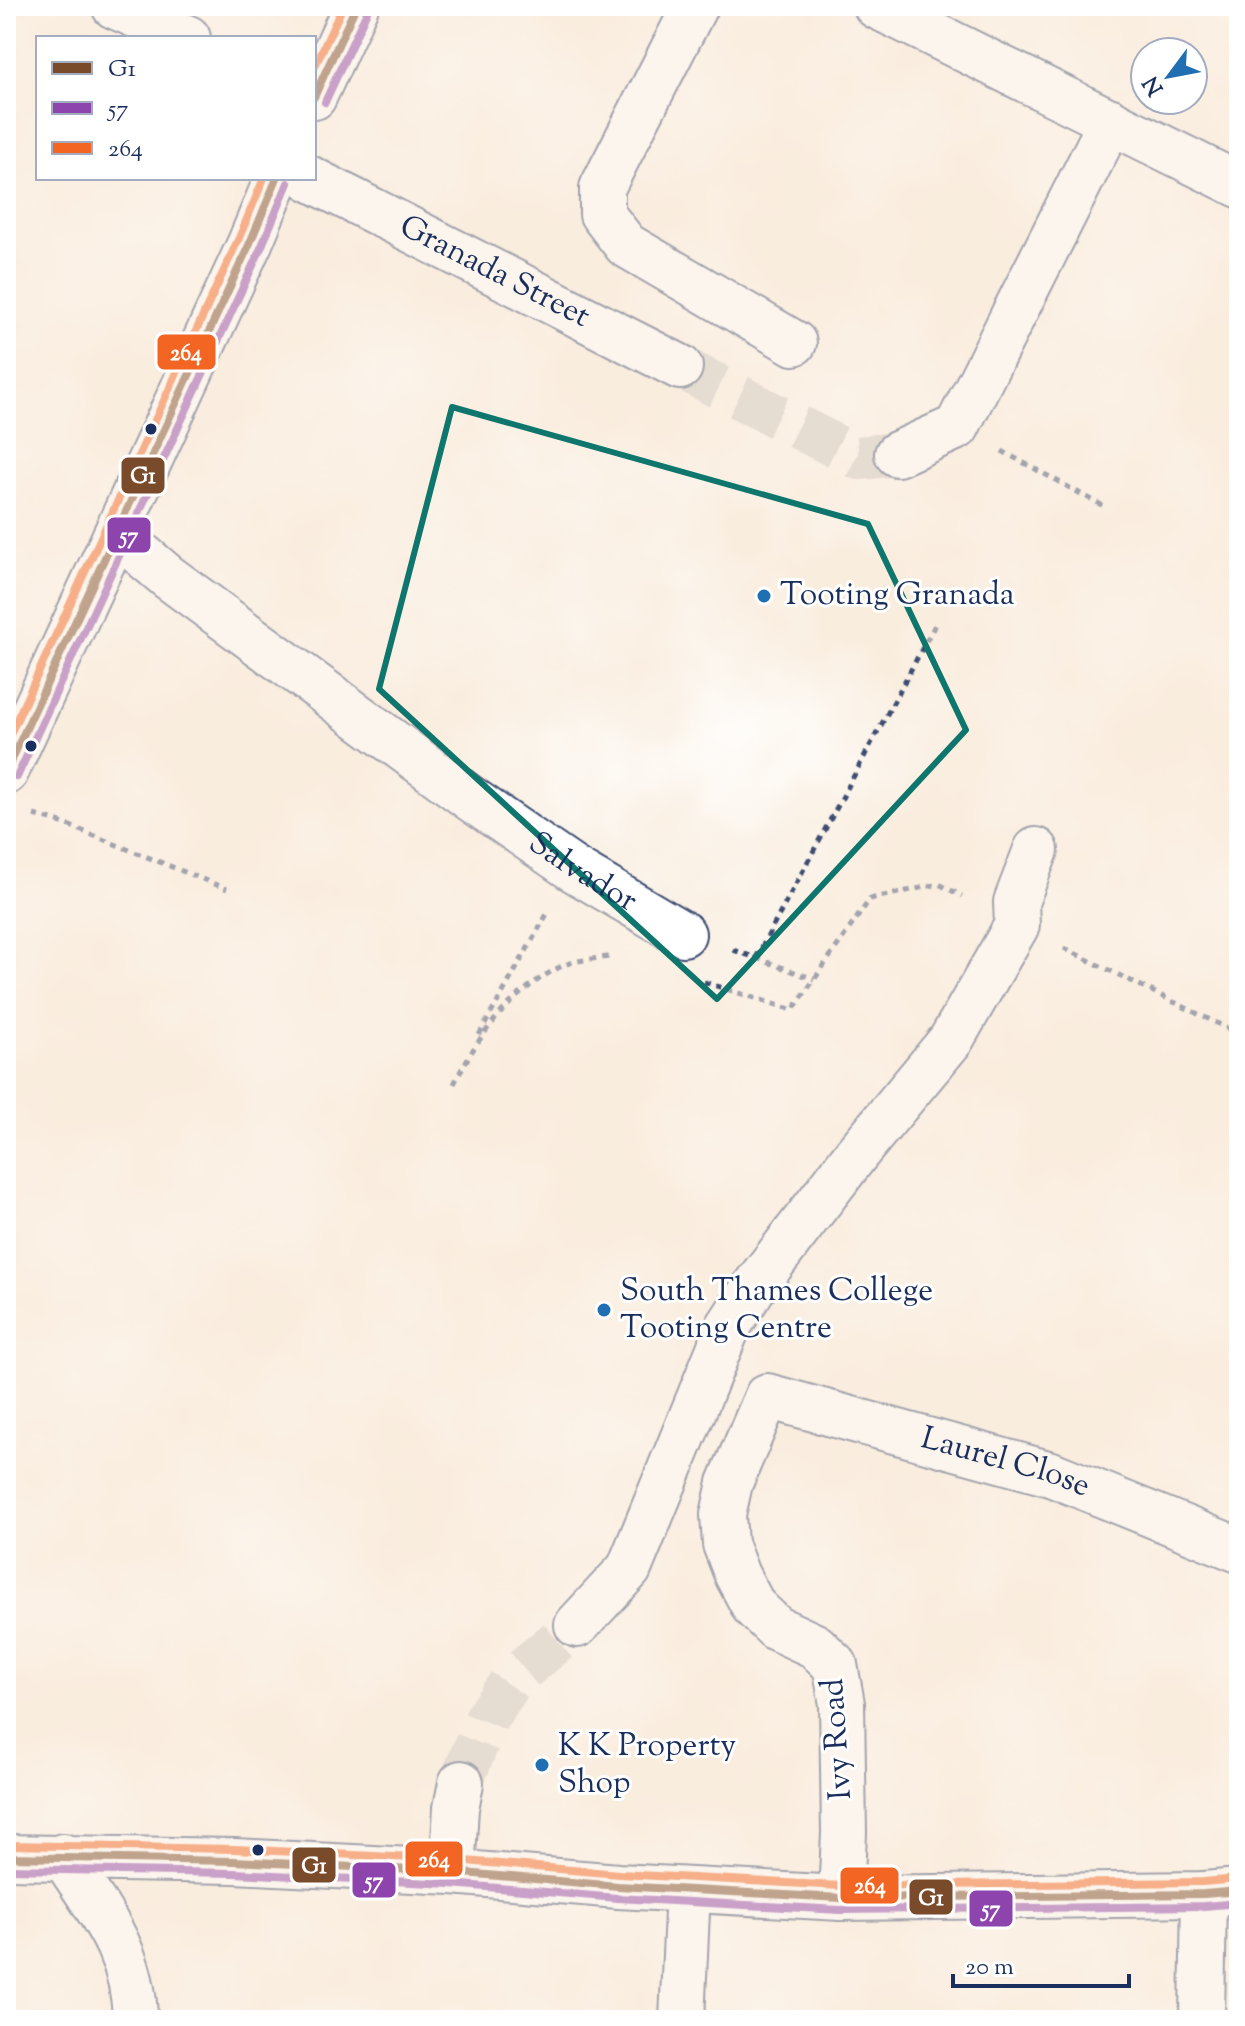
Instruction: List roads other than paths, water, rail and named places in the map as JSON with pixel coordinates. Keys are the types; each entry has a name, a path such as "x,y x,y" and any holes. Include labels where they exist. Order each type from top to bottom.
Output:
{"main road":[{"path":"114,6 183,36"},
{"path":"316,91 356,6"},
{"path":"695,6 602,188 602,214 626,245 794,343"},
{"path":"876,6 1239,185"},
{"path":"897,454 957,427 1111,121"},
{"path":"13,791 117,534 276,180"},
{"name":"Granada Street","path":"313,180 680,367"},
{"name":"Salvador","path":"117,534 180,586 471,799 573,869 683,934"},
{"path":"577,1625 629,1569 728,1327 754,1287 857,1153 951,1040 1017,925 1016,902 1036,850"},
{"name":"Laurel Close","path":"767,1396 1051,1474 1239,1550"},
{"name":"Ivy Road","path":"767,1396 730,1483 723,1515 725,1544 754,1607 776,1628 815,1646 835,1665 842,1704 844,1833 841,1898"},
{"path":"452,1872 456,1808 461,1783"},
{"path":"63,1856 120,1945 135,1996 135,2020"},
{"path":"6,1857 234,1861 841,1898 1221,1892 1202,2020"},
{"path":"682,2020 688,1890"}],"tunnel":[{"path":"680,367 859,458 897,454"},
{"path":"461,1783 487,1717 515,1676 577,1625"}],"place":[{"name":"Tooting Granada","path":"764,596"},
{"name":"South Thames College Tooting Centre","path":"604,1310"},
{"name":"K K Property Shop","path":"542,1765"}]}
